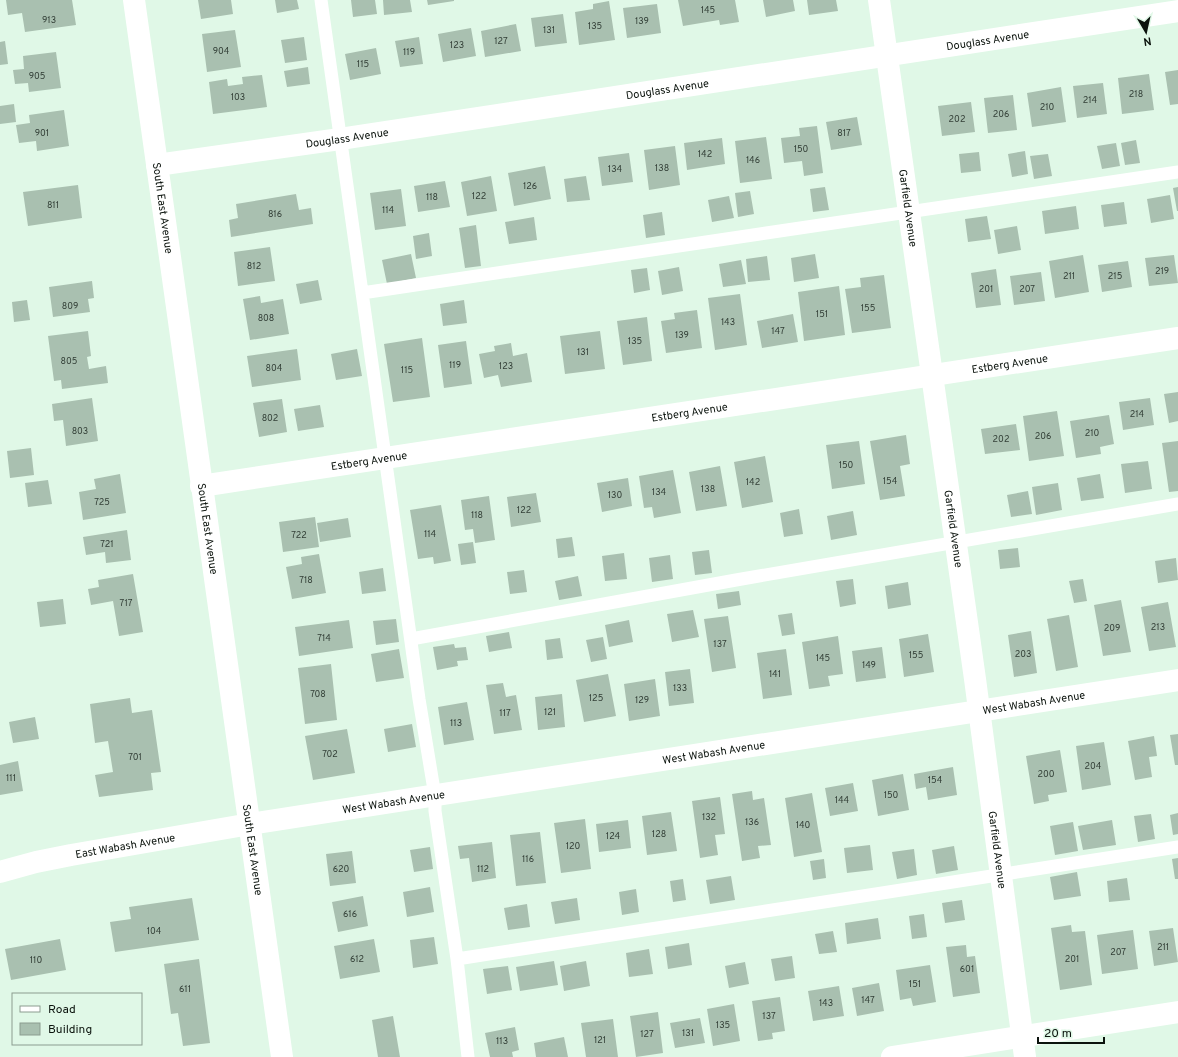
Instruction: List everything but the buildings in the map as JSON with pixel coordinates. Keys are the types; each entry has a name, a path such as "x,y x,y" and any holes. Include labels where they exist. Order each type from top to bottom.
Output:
{"street":[{"name":"South East Avenue","path":"134,0 282,1057"},
{"name":"Garfield Avenue","path":"879,0 933,376 1024,1047"},
{"name":"Douglass Avenue","path":"157,165 340,139 1178,11"},
{"name":"Estberg Avenue","path":"201,486 1178,338"},
{"name":"West Wabash Avenue","path":"250,824 1178,680"},
{"name":"East Wabash Avenue","path":"0,872 36,862 71,855 250,824"},
{"path":"892,1057 1024,1047 1178,1012"}],"lane":[{"path":"321,0 419,699 435,796 437,822 457,959 468,1057"},
{"path":"362,293 1178,172"},
{"path":"411,639 736,580 1178,504"},
{"path":"457,959 1178,847"}]}
